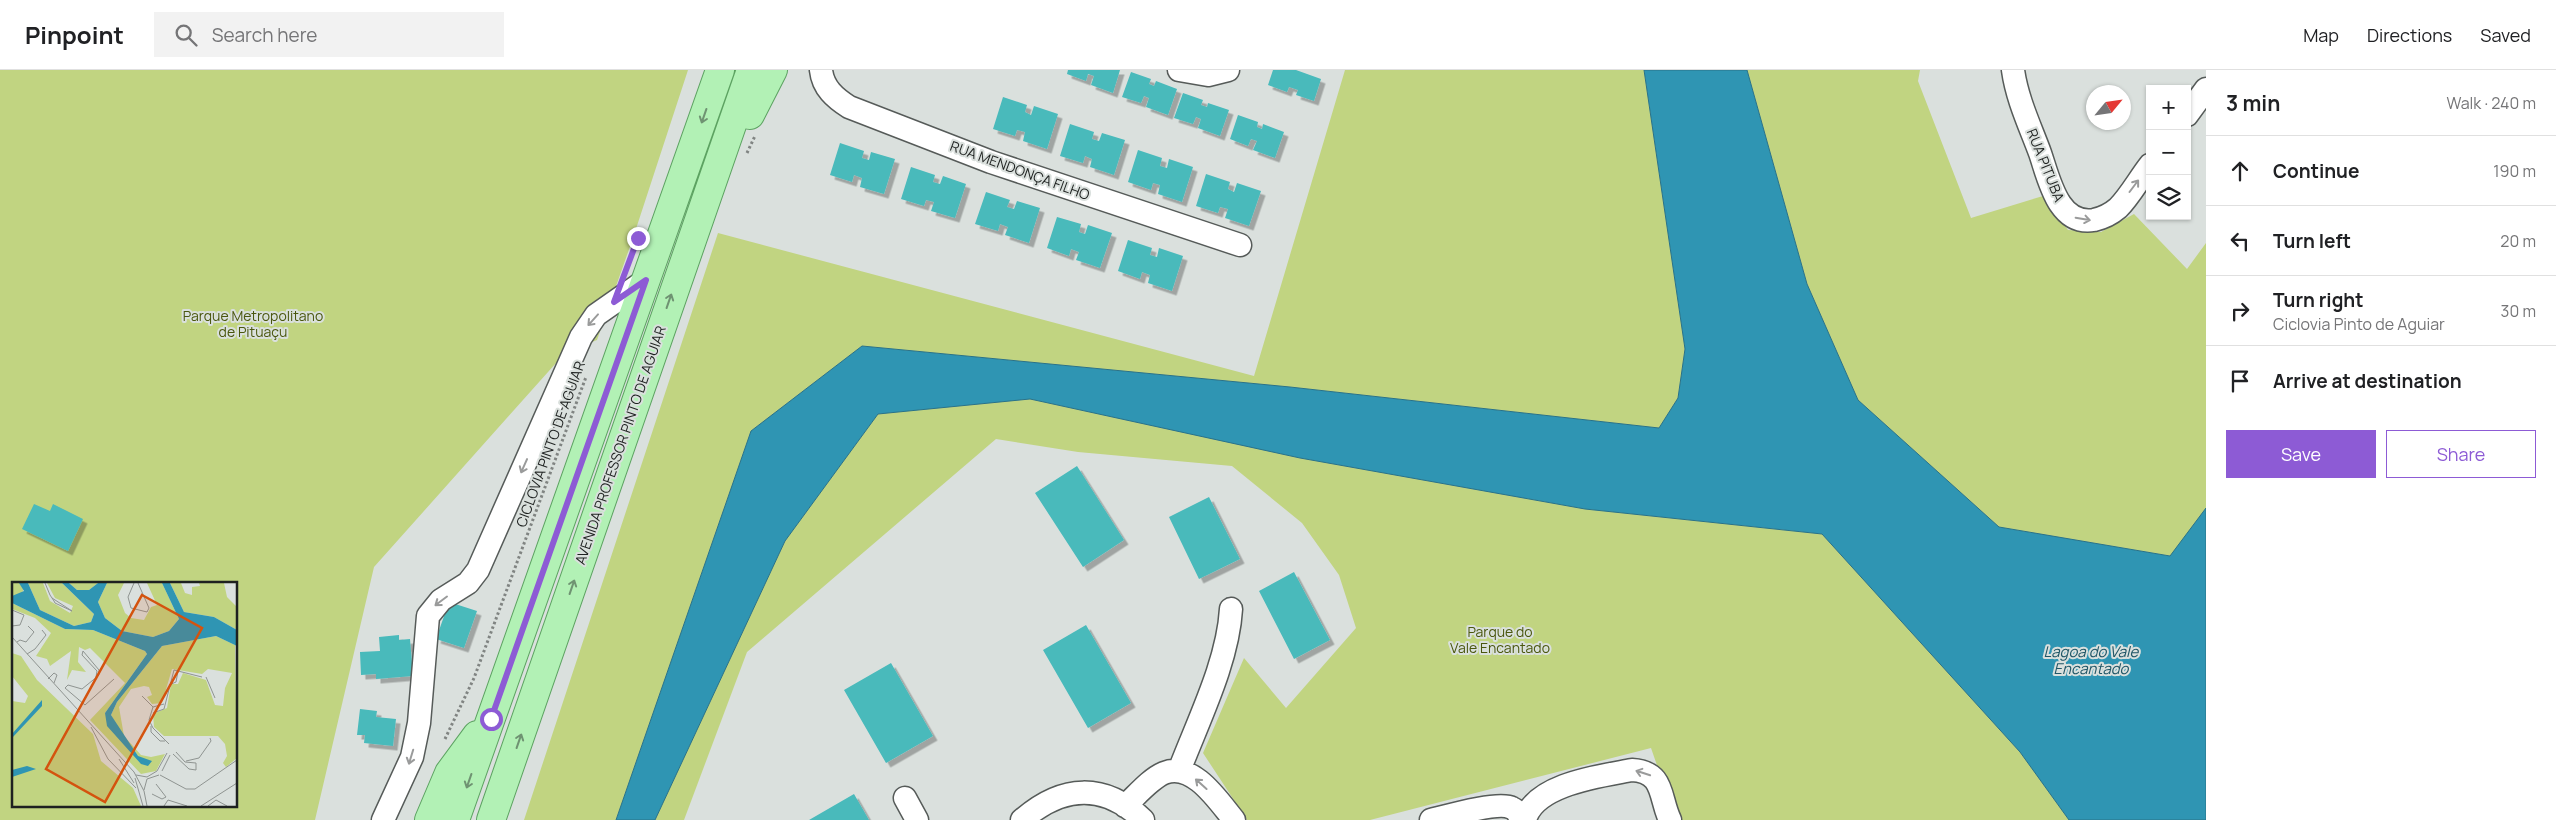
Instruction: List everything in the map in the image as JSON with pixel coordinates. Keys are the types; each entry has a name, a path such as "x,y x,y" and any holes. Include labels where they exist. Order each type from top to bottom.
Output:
{"main road":[{"path":"455,820 720,70"},
{"name":"AVENIDA PROFESSOR PINTO DE AGUIAR","path":"491,820 674,285 706,201 751,70"},
{"path":"706,201 773,70"},
{"path":"429,820 449,773 464,750 491,719"}],"street":[{"name":"RUA MENDONÇA FILHO","path":"821,70 827,88 836,99 849,108 991,162 1240,245"},
{"path":"1179,70 1208,75 1228,70"},
{"name":"RUA PITUBA","path":"2013,70 2020,99 2054,193 2065,210 2070,214 2088,221 2110,214 2118,207 2146,170"},
{"path":"2191,109 2206,89"},
{"path":"383,820 412,757 419,723 428,616 441,600 468,583 478,570 581,336 590,322 646,280"},
{"path":"1180,771 1221,660 1230,631 1231,609"},
{"path":"1475,809 1492,799 1539,787 1559,787 1622,772 1642,770 1656,780 1666,817"},
{"path":"1125,806 1156,778 1165,773 1180,771 1188,774 1204,786 1234,820"},
{"path":"1525,820 1534,802 1559,787"},
{"path":"1022,820 1036,808 1072,792 1104,795 1125,806 1143,820"},
{"path":"905,798 917,820"},
{"path":"1431,820 1475,809 1507,806 1517,812 1521,820"}],"path":[{"name":"CICLOVIA PINTO DE AGUIAR","path":"444,741 474,678 587,375"}],"green space":[{"name":"Parque Metropolitano de Pituaçu","path":"0,70 688,70 633,238 597,340 565,353 374,567 315,820 0,820"},
{"path":"1345,70 1644,70 1685,349 1678,398 1659,428 1290,387 862,346 751,431 616,820 524,820 718,233 1254,376"},
{"path":"1747,70 1920,70 1918,81 1971,218 2043,196 2068,230 2101,232 2134,214 2187,269 2206,243 2206,508 2171,556 1999,527 1858,400 1807,284"},
{"name":"Parque do Vale Encantado","path":"1030,399 1300,458 1585,509 1822,534 2020,752 2069,820 1676,820 1651,748 1370,820 1247,820 1203,753 1244,658 1286,708 1356,628 1339,575 1302,523 1232,466 1078,452 996,439 747,652 684,820 655,820 785,541 878,414"}],"water":[{"name":"Lagoa do Vale Encantado","path":"1644,70 1747,70 1807,284 1858,400 1999,527 2170,556 2206,508 2206,820 2069,820 2020,752 1822,534 1585,509 1300,458 1030,399 878,414 785,541 655,820 616,820 751,431 862,346 1290,387 1659,428 1678,398 1685,349"}],"building":[{"path":"1068,70 1120,70 1113,93 1091,85 1094,76 1088,74 1086,81 1067,74"},
{"path":"1273,70 1296,70 1321,79 1314,101 1296,95 1298,90 1289,87 1287,92 1268,85"},
{"path":"1131,72 1151,79 1149,84 1154,86 1156,81 1177,89 1168,115 1146,107 1149,98 1144,96 1141,103 1122,97"},
{"path":"1183,93 1203,100 1201,105 1207,107 1208,103 1229,110 1220,136 1198,128 1201,119 1196,117 1193,124 1174,118"},
{"path":"1003,97 1027,105 1025,112 1031,115 1034,106 1058,114 1047,149 1023,141 1025,132 1017,130 1015,136 993,129"},
{"path":"1238,115 1258,122 1257,127 1262,129 1263,124 1284,132 1275,158 1253,150 1257,141 1251,139 1248,146 1230,139"},
{"path":"1070,124 1094,132 1092,139 1099,141 1102,133 1125,140 1114,175 1090,167 1092,159 1085,156 1083,163 1060,156"},
{"path":"840,143 864,151 862,158 869,160 871,152 895,159 884,194 860,187 862,178 854,175 852,182 830,175"},
{"path":"1138,150 1162,158 1160,166 1167,168 1169,159 1193,167 1182,202 1158,194 1160,185 1153,183 1151,190 1128,182"},
{"path":"911,167 935,175 933,182 940,184 943,176 966,184 955,218 931,211 934,202 926,200 924,206 901,199"},
{"path":"1206,174 1230,182 1228,189 1234,192 1237,183 1261,191 1249,226 1225,218 1228,209 1220,207 1218,213 1196,206"},
{"path":"986,192 1010,200 1007,207 1014,209 1017,201 1040,208 1029,243 1005,235 1008,227 1000,224 998,231 975,224"},
{"path":"1057,217 1081,224 1079,232 1085,234 1088,225 1112,233 1100,268 1076,260 1079,252 1071,249 1069,256 1047,248"},
{"path":"1128,240 1152,248 1150,255 1157,257 1159,248 1183,256 1172,291 1148,283 1150,275 1142,272 1140,279 1118,271"},
{"path":"1077,466 1124,540 1083,567 1035,493"},
{"path":"1209,497 1240,559 1199,579 1169,517"},
{"path":"34,504 50,511 53,504 83,519 68,551 22,529"},
{"path":"1294,572 1330,640 1294,659 1259,591"},
{"path":"449,602 477,611 464,648 436,639"},
{"path":"1086,625 1131,703 1088,728 1043,650"},
{"path":"399,635 399,640 410,639 413,676 376,679 376,674 361,675 360,652 380,651 379,637"},
{"path":"891,663 933,736 886,763 844,690"},
{"path":"360,709 377,711 376,717 396,719 393,746 364,743 365,735 357,735"},
{"path":"854,794 869,820 809,820"}],"route":[{"path":"491,719 646,280 614,302 638,238"}]}
